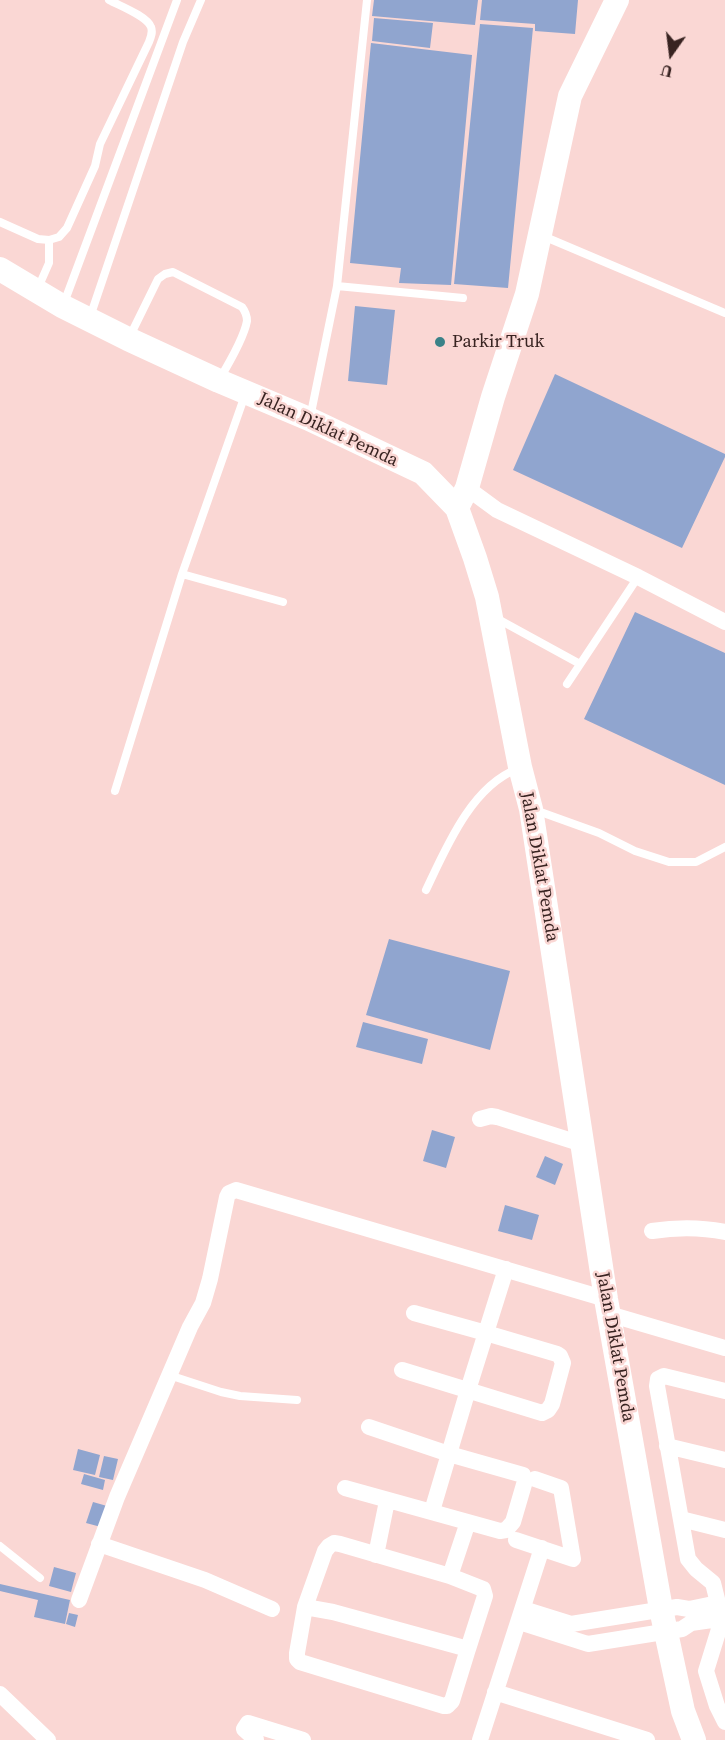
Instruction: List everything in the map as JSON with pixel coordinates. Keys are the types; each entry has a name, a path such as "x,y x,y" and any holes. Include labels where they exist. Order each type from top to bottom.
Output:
{"street":[{"path":"617,0 570,96 527,294 462,498 497,510 725,621"},
{"name":"Jalan Diklat Pemda","path":"0,269 89,320 423,473 462,498 475,558 491,615 520,767 531,809 608,1307 664,1620 683,1711 694,1740"},
{"path":"480,1119 497,1117 582,1144"},
{"path":"79,1600 117,1497 202,1302 213,1268 227,1197 232,1191 236,1190 505,1273 725,1348"},
{"path":"652,1231 704,1228 725,1232"},
{"path":"432,1511 505,1273"},
{"path":"402,1370 542,1413 552,1404 563,1363 560,1356 414,1313"},
{"path":"725,1391 664,1376 658,1379 657,1386 688,1559 713,1583 720,1610 719,1629 706,1671 717,1680 717,1706 725,1722"},
{"path":"345,1488 500,1532 510,1527 525,1477 520,1473 449,1454 369,1427"},
{"path":"667,1446 725,1460"},
{"path":"516,1540 573,1559 561,1488 535,1479"},
{"path":"376,1555 387,1501"},
{"path":"681,1519 725,1530"},
{"path":"450,1576 468,1522"},
{"path":"334,1543 450,1576 483,1589 485,1596 452,1701 447,1706 300,1662 297,1659 305,1607 324,1551 334,1543"},
{"path":"99,1544 205,1580 272,1609"},
{"path":"480,1740 542,1548"},
{"path":"305,1607 333,1612 468,1648"},
{"path":"521,1616 571,1624 664,1620 677,1607 720,1610"},
{"path":"495,1692 647,1740"},
{"path":"0,1694 48,1740"},
{"path":"250,1734 248,1722 303,1740"}],"lane":[{"path":"0,222 38,239 49,240 59,237 67,228 95,166 100,144 149,42 152,31 145,19 109,0"},
{"path":"62,306 177,0"},
{"path":"89,320 183,42 201,0"},
{"path":"309,419 337,286 367,0"},
{"path":"539,235 725,313"},
{"path":"37,291 49,263 49,240"},
{"path":"128,339 158,279 173,272 242,307 246,314 247,321 234,354 219,381"},
{"path":"337,286 463,298"},
{"path":"115,790 182,574 246,392"},
{"path":"182,574 283,602"},
{"path":"567,684 638,577"},
{"path":"491,615 580,664"},
{"path":"426,890 447,846 467,813 482,794 505,773 520,767"},
{"path":"531,809 599,833 635,851 669,862 696,862 725,847"},
{"path":"169,1375 240,1396 297,1400"},
{"path":"0,1546 40,1578"}],"building":[{"path":"374,0 478,0 475,25 372,16"},
{"path":"482,0 578,0 575,34 535,31 535,24 480,20"},
{"path":"374,18 433,23 430,48 372,41"},
{"path":"480,24 533,28 508,288 454,284"},
{"path":"371,43 472,55 451,285 399,283 401,268 350,263"},
{"path":"355,306 395,310 387,385 348,381"},
{"path":"555,374 725,454 682,548 513,470"},
{"path":"635,612 725,653 725,785 584,719"},
{"path":"389,939 510,971 490,1050 366,1015"},
{"path":"363,1022 428,1039 422,1064 356,1047"},
{"path":"432,1130 455,1137 446,1168 423,1161"},
{"path":"545,1156 563,1164 555,1185 536,1177"},
{"path":"505,1205 539,1215 532,1240 498,1231"},
{"path":"78,1449 100,1455 95,1475 73,1470"},
{"path":"104,1456 118,1459 113,1480 99,1477"},
{"path":"84,1474 105,1480 103,1490 81,1484"},
{"path":"93,1502 107,1506 101,1527 86,1523"},
{"path":"54,1567 76,1573 71,1592 49,1586"},
{"path":"0,1584 70,1600 65,1624 34,1617 38,1600 0,1591"},
{"path":"69,1613 78,1615 75,1627 66,1624"}],"place":[{"name":"Parkir Truk","path":"440,342"}]}
